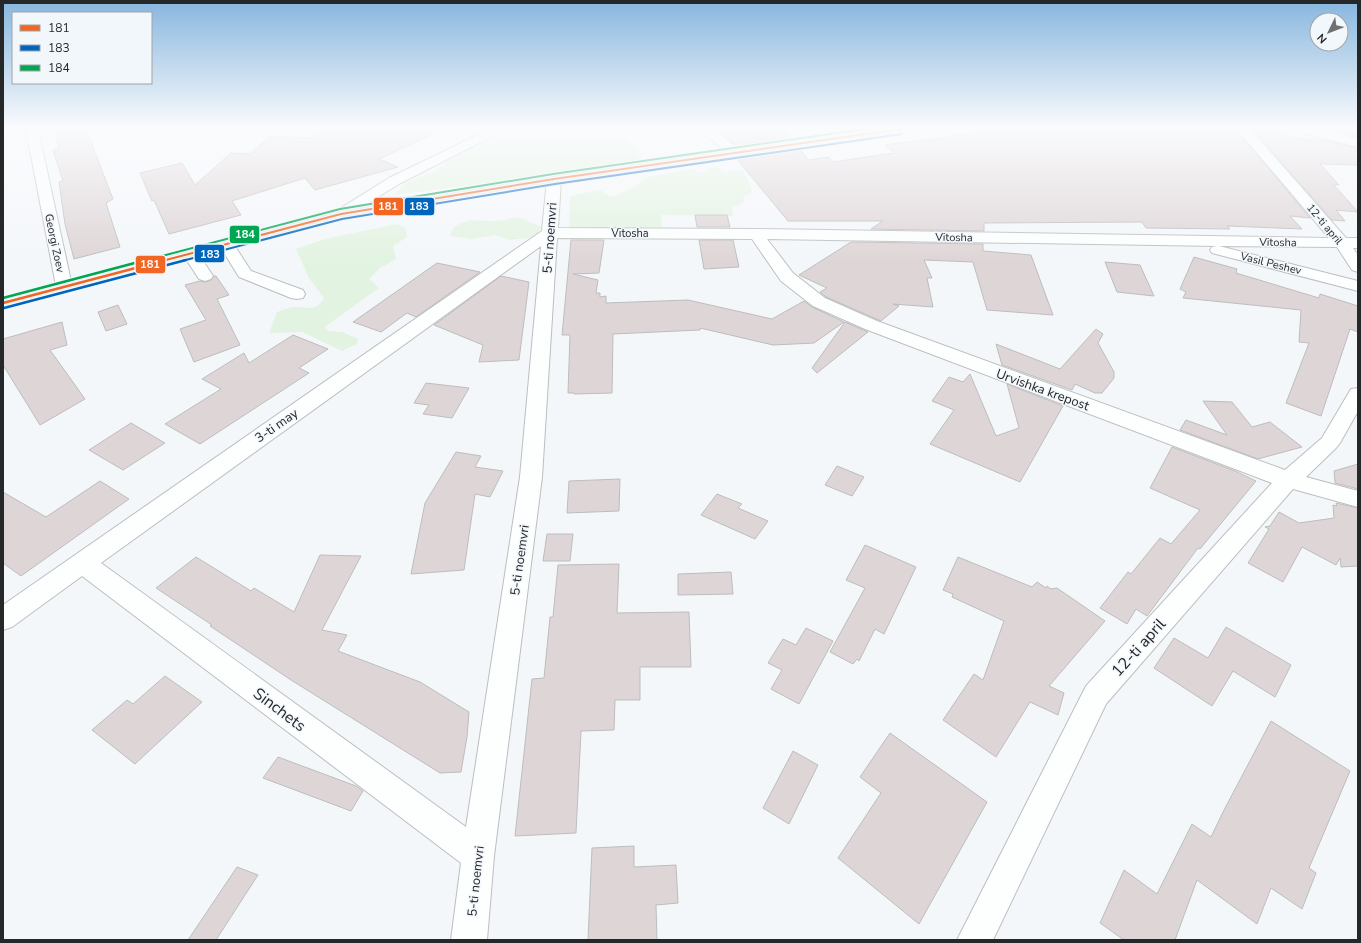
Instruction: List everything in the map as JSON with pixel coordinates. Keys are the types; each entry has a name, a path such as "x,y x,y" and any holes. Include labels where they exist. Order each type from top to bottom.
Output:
{"main road":[{"path":"3,303 226,243 341,214 596,173"}],"street":[{"name":"Georgi Zoev","path":"41,173 64,286"},
{"path":"341,214 394,181 410,173"},
{"name":"12-ti april","path":"1281,173 1342,243 1358,267"},
{"name":"5-ti noemvri","path":"469,940 478,856 531,477 554,179"},
{"name":"Vitosha","path":"549,233 756,234 1358,243"},
{"name":"3-ti may","path":"3,619 81,562 549,233"},
{"name":"Urvishka krepost","path":"756,234 787,277 819,302 871,325 1288,480 1358,500"},
{"name":"Vasil Peshev","path":"1183,241 1358,286"},
{"path":"226,243 245,274 297,294"},
{"path":"190,253 205,276"},
{"name":"12-ti april","path":"975,940 1096,694 1288,480 1329,443 1358,394"},
{"name":"Sinchets","path":"81,562 478,856"}],"green space":[{"path":"430,173 561,173 394,195 405,183"},
{"path":"670,173 744,173 751,186 752,192 743,197 744,201 739,205 732,206 733,216 661,215 662,227 569,229 570,197 601,190 612,197 635,187 642,180 648,177"},
{"path":"518,217 542,227 535,237 509,240 495,235 472,239 450,236 453,228 464,222 476,220 496,221"},
{"path":"397,224 406,228 407,237 393,246 396,259 380,268 369,279 379,288 325,327 328,331 343,332 358,339 357,344 342,351 302,332 269,333 277,312 293,307 311,308 321,303 324,298 309,278 296,249 325,239"}],"building":[{"path":"60,173 103,173 113,199 106,203 120,247 74,259 65,224 59,182 63,181"},
{"path":"140,173 188,173 195,185 208,173 376,173 315,190 305,178 232,201 241,215 169,234"},
{"path":"748,173 1272,173 1310,218 1290,216 1302,229 1227,226 1230,229 1146,228 1142,222 984,223 984,231 871,229 883,221 788,221"},
{"path":"1291,173 1328,173 1339,185 1333,184 1358,212 1336,210 1345,221 1332,220"},
{"path":"695,215 727,215 730,227 697,227"},
{"path":"571,240 604,240 599,273 573,274 598,280 596,293 600,293 600,297 606,296 606,303 688,300 772,319 804,301 812,307 844,322 814,343 773,345 700,328 700,330 613,334 612,393 568,393 570,335 562,335"},
{"path":"699,240 733,240 739,267 704,269"},
{"path":"851,242 983,244 983,251 1031,255 1053,315 987,310 973,262 924,260 932,278 927,278 933,307 893,304 899,306 881,321 826,297 820,292 827,288 799,275"},
{"path":"1194,257 1237,269 1236,273 1319,298 1320,294 1358,306 1358,332 1350,329 1321,416 1286,403 1309,343 1299,342 1301,310 1183,298 1186,292 1180,289"},
{"path":"1105,262 1140,265 1154,296 1117,292"},
{"path":"437,263 480,272 416,317 407,313 381,332 353,322"},
{"path":"214,276 216,276 229,295 217,299 240,345 194,362 180,329 206,320 185,285 200,281 205,282 211,280"},
{"path":"501,276 529,282 519,360 479,362 483,345 434,325"},
{"path":"118,305 127,324 106,331 98,312"},
{"path":"62,322 67,345 50,350 85,399 40,425 3,365 3,339"},
{"path":"845,322 868,332 817,373 812,368"},
{"path":"1096,329 1103,334 1098,343 1114,372 1114,378 1102,393 1095,393 1075,384 1072,390 1002,365 996,344 1060,369"},
{"path":"293,335 328,349 299,368 309,373 200,444 165,424 221,389 202,379 244,353 249,363"},
{"path":"970,374 996,436 1019,428 1007,384 1063,406 1020,482 930,444 954,410 932,401 949,377 963,382"},
{"path":"426,383 469,388 452,418 423,414 429,405 414,403"},
{"path":"1203,401 1232,402 1252,427 1270,422 1302,447 1258,459 1180,430 1186,420 1227,435"},
{"path":"131,423 165,443 123,470 89,450"},
{"path":"1172,447 1235,471 1256,481 1200,549 1198,548 1147,616 1136,609 1127,624 1100,608 1128,572 1131,574 1160,538 1171,544 1200,510 1150,488"},
{"path":"456,452 481,456 475,467 503,471 490,497 475,494 464,570 411,574 425,503"},
{"path":"1358,464 1358,489 1335,483 1334,471"},
{"path":"837,466 864,477 852,496 825,485"},
{"path":"620,479 619,511 567,513 569,481"},
{"path":"100,481 129,499 21,576 3,563 3,492 46,517"},
{"path":"717,494 742,504 738,508 768,521 755,539 701,515"},
{"path":"1336,503 1358,508 1358,566 1341,567 1340,558 1336,565 1302,547 1283,582 1248,563 1269,529 1265,527 1270,526 1279,512 1299,523 1334,518 1333,505 1337,506"},
{"path":"547,534 573,534 570,561 543,561"},
{"path":"865,545 916,567 884,634 875,629 859,661 857,659 853,664 830,652 865,588 846,580"},
{"path":"320,555 361,556 322,630 347,635 338,651 420,682 469,712 467,737 461,772 440,773 291,680 156,588 196,557 251,591 254,588 294,612"},
{"path":"958,557 1032,587 1037,582 1046,588 1047,586 1051,589 1057,588 1105,621 1049,686 1064,693 1058,715 1030,702 996,757 943,720 974,674 983,680 1004,621 952,597 953,594 943,590"},
{"path":"619,564 617,613 689,612 691,667 640,667 640,700 615,700 614,730 581,731 576,833 515,836 532,679 544,678 550,617 553,617 558,565"},
{"path":"731,572 733,594 678,595 678,574"},
{"path":"1226,627 1291,665 1275,697 1233,671 1212,706 1154,668 1174,638 1208,658"},
{"path":"806,628 833,641 799,704 771,689 782,670 768,663 783,639 796,645"},
{"path":"165,676 202,702 135,764 92,730 127,700 133,704"},
{"path":"1271,721 1350,771 1309,868 1316,873 1302,909 1271,888 1257,924 1197,880 1175,940 1124,940 1100,923 1124,870 1157,894 1192,824 1211,837"},
{"path":"890,733 987,802 919,924 838,858 881,793 860,777"},
{"path":"793,751 818,765 789,824 763,808"},
{"path":"278,757 356,786 363,791 351,811 263,778"},
{"path":"634,846 634,867 676,865 678,903 656,905 657,940 588,940 592,848"},
{"path":"237,867 258,875 216,940 188,940"}],"transit line":[{"name":"184","path":"3,298 340,209 560,173"},
{"name":"181","path":"3,303 341,214 595,173"},
{"name":"183","path":"4,308 342,219 631,173"}]}
